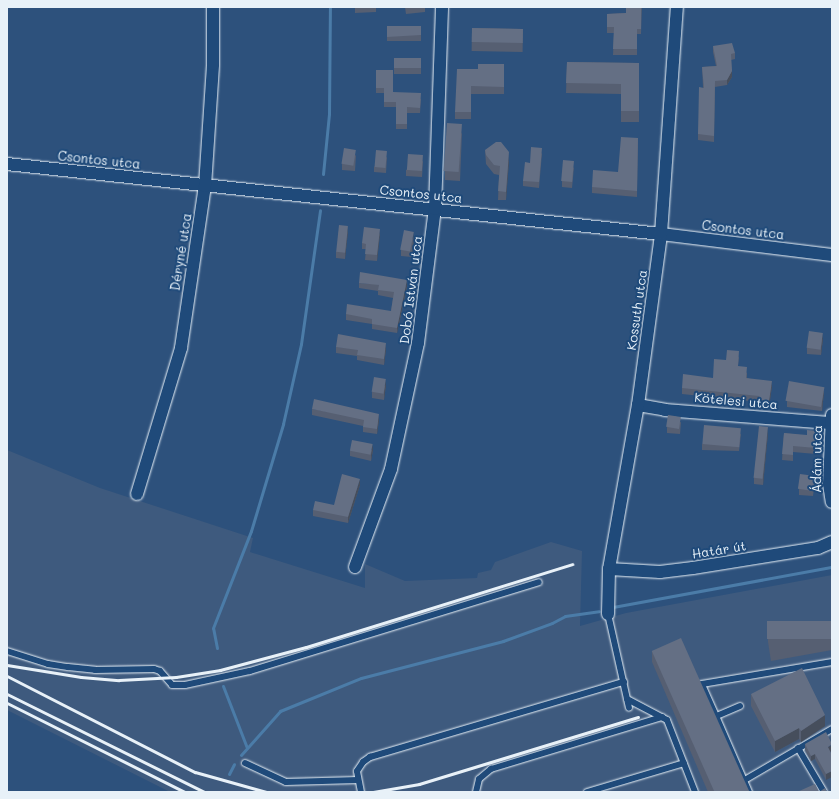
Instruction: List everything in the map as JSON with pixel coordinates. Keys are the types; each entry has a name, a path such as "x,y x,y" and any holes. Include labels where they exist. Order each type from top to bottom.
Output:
{"street":[{"name":"Déryné utca","path":"137,494 181,348 205,186 213,64 213,7"},
{"name":"Dobó István utca","path":"355,567 391,468 418,343 435,209 442,7"},
{"name":"Kossuth utca","path":"608,614 609,569 638,404 661,234 676,7"},
{"name":"Csontos utca","path":"7,164 435,209 832,255"},
{"name":"Kötelesi utca","path":"638,404 665,410 832,420"},
{"name":"Ádám utca","path":"832,420 829,484 832,502"},
{"name":"Határ út","path":"609,569 660,572 818,548 832,542"}],"lane":[{"path":"7,651 48,664 68,667 95,670 154,669 160,671 172,685 185,685 250,672 539,582"},
{"path":"608,614 630,708"},
{"path":"749,792 702,684 832,662"},
{"path":"361,792 358,780 360,765 370,757 624,682"},
{"path":"627,698 667,720 695,792"},
{"path":"716,716 740,706"},
{"path":"476,792 479,779 491,769 662,717"},
{"path":"743,781 832,729"},
{"path":"798,748 824,792"},
{"path":"245,763 286,782 358,780"},
{"path":"587,792 684,763"}],"shaded area":[{"path":"7,450 100,488 253,538 250,552 365,588 365,564 405,581 477,578 478,573 491,570 495,562 551,542 582,551 580,626 626,613 832,575 832,792 170,792 7,710"}],"building":[{"path":"626,7 641,7 641,29 637,29 637,49 613,49 614,27 607,27 607,14 626,13"},
{"path":"387,26 421,26 421,35 387,37"},
{"path":"472,28 523,29 523,43 472,42"},
{"path":"732,43 735,53 731,54 732,71 727,80 715,81 714,136 698,134 699,87 704,88 702,67 717,66 713,46"},
{"path":"394,58 421,58 421,68 394,68"},
{"path":"567,62 639,63 639,111 621,111 621,84 566,83"},
{"path":"478,64 504,64 504,87 471,86 471,112 455,112 457,69 478,69"},
{"path":"376,70 393,70 393,92 421,93 420,108 407,107 407,124 396,124 396,102 384,102 384,88 376,88"},
{"path":"447,123 462,124 459,172 444,171"},
{"path":"621,137 638,138 637,191 592,187 593,170 618,172"},
{"path":"496,142 501,142 509,152 506,192 498,191 500,166 494,165 486,155 485,150"},
{"path":"531,147 542,148 539,182 523,181 525,162 530,163"},
{"path":"344,148 356,150 353,166 341,164"},
{"path":"376,150 387,151 385,168 375,167"},
{"path":"408,154 423,155 422,171 407,170"},
{"path":"563,160 574,161 572,182 561,181"},
{"path":"339,225 348,226 345,253 336,252"},
{"path":"364,227 380,229 377,255 365,254 366,244 362,243"},
{"path":"404,230 414,232 410,252 400,250"},
{"path":"360,272 407,280 397,328 372,324 372,319 346,314 347,304 391,311 394,292 378,290 379,285 359,283"},
{"path":"809,331 823,333 820,350 807,348"},
{"path":"338,334 386,343 384,359 357,355 358,350 336,347"},
{"path":"727,350 739,351 738,366 747,367 746,378 772,381 769,401 759,400 759,396 682,388 683,374 713,378 714,359 726,360"},
{"path":"374,377 386,379 384,394 372,392"},
{"path":"789,381 824,387 821,407 786,401"},
{"path":"314,399 379,414 377,429 363,427 364,420 312,409"},
{"path":"668,415 681,417 679,429 666,427"},
{"path":"704,425 741,428 739,447 702,444"},
{"path":"759,426 768,427 763,479 754,478"},
{"path":"807,430 817,431 816,448 793,446 793,455 782,454 784,433 807,435"},
{"path":"352,440 373,444 371,455 350,451"},
{"path":"342,474 360,479 348,517 313,510 315,501 334,505"},
{"path":"800,474 815,476 813,491 798,489"},
{"path":"767,621 832,621 832,639 767,639"},
{"path":"681,638 749,791 715,792 652,651"},
{"path":"802,668 825,715 801,731 799,728 775,741 751,694"},
{"path":"826,732 832,744 828,747 832,755 832,771 826,774 815,754 811,756 805,744"},
{"path":"815,784 819,792 797,792"},
{"path":"825,788 827,792 819,792"}],"waterway":[{"path":"323,174 329,114 330,7"},
{"path":"217,648 213,628 251,531 283,424 301,344 320,210"},
{"path":"613,607 832,567"},
{"path":"241,755 280,711 361,678 503,641 552,623 565,616 599,611"},
{"path":"223,686 247,748"},
{"path":"229,774 234,764"}],"railway":[{"path":"7,665 81,677 119,680 176,677 220,670 306,647 572,564"},
{"path":"7,676 195,772 266,792"},
{"path":"7,694 204,792"},
{"path":"7,703 185,792"},
{"path":"373,792 419,784 638,717"}]}
